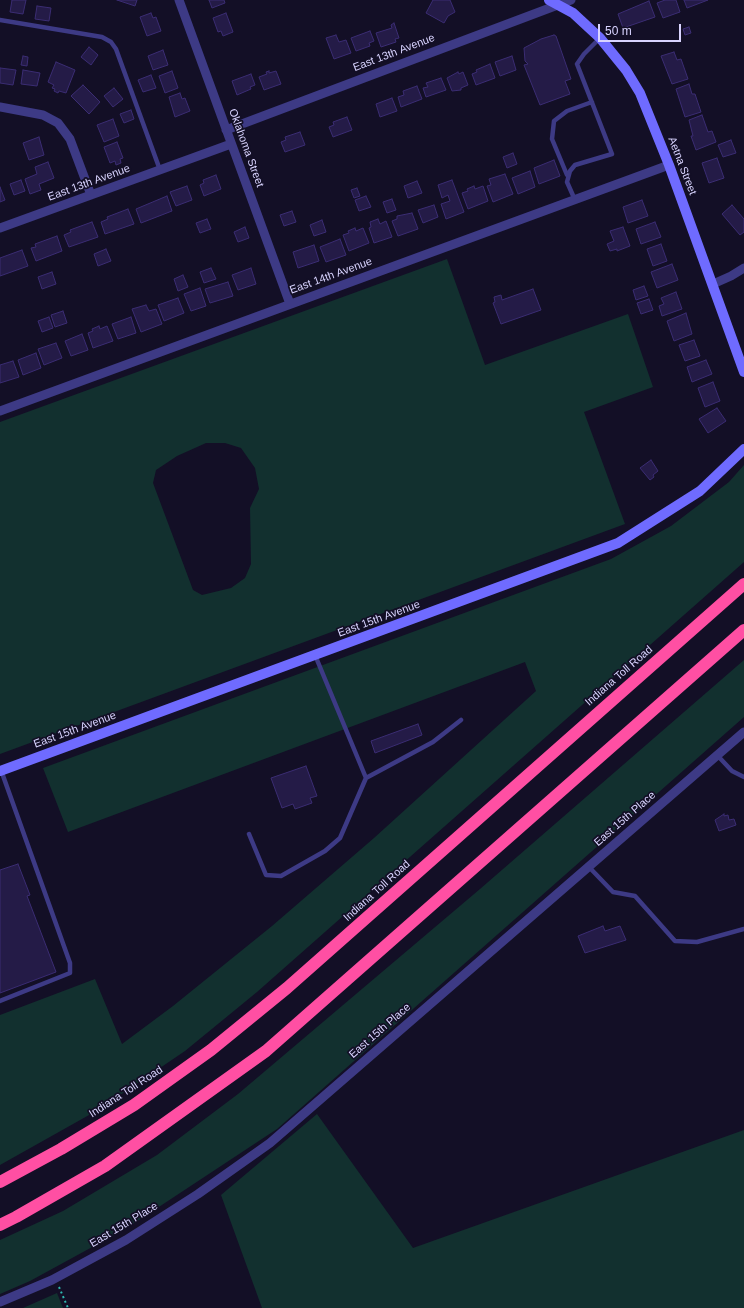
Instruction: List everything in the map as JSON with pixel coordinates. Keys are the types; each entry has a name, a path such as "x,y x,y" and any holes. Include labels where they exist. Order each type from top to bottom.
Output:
{"highway":[{"name":"Indiana Toll Road","path":"0,1182 61,1149 134,1105 211,1050 287,988 744,584"},
{"path":"0,1225 105,1166 266,1051 744,630"}],"street":[{"name":"Oklahoma Street","path":"179,0 290,304"},
{"name":"East 13th Avenue","path":"226,130 554,2 570,0"},
{"name":"Aetna Street","path":"554,2 577,17 600,38 626,70 640,93 669,165 744,372"},
{"path":"0,107 42,115 58,123 70,139 91,195"},
{"name":"East 13th Avenue","path":"0,228 231,144"},
{"name":"East 14th Avenue","path":"0,410 669,165"},
{"path":"713,284 744,268"},
{"name":"East 15th Avenue","path":"1,770 618,543 700,491 744,449"},
{"name":"East 15th Place","path":"0,1302 55,1278 126,1240 198,1194 270,1143 744,732"}],"lane":[{"path":"0,20 102,37 112,42 116,49 160,170"},
{"path":"567,175 575,165 612,154 577,64 584,54 600,38"},
{"path":"575,200 567,182 567,175 552,139 554,121 567,111 592,102"},
{"path":"314,655 366,778"},
{"path":"249,834 266,875 281,876 325,851 340,838 366,778 433,742 461,720"},
{"path":"717,755 732,771 744,777"},
{"path":"0,1001 70,973 70,963 1,770"},
{"path":"588,866 613,892 635,896 675,941 698,942 744,930"}],"path":[{"path":"55,1278 68,1308"}],"green space":[{"path":"447,259 485,365 628,314 653,387 584,412 625,524 0,754 0,422","holes":["206,443 225,443 241,448 255,468 259,489 250,508 251,564 245,578 231,588 202,595 193,590 153,483 156,470 177,456"]},
{"path":"744,465 744,562 257,992 185,1051 98,1110 0,1165 0,1015 95,979 122,1044 173,1006 272,926 374,838 536,691 525,662 68,832 43,768 611,559 671,526 729,482"},
{"path":"744,660 744,717 277,1129 127,1228 30,1281 0,1294 0,1240 63,1211 157,1155 238,1094 480,889"},
{"path":"317,1114 413,1248 744,1130 744,1308 262,1308 221,1195"},
{"path":"57,1293 63,1308 23,1308"}],"building":[{"path":"12,0 26,0 23,14 10,12"},
{"path":"117,0 137,0 135,6"},
{"path":"209,0 224,0 225,3 212,8"},
{"path":"433,0 450,0 455,12 448,16 444,23 426,13"},
{"path":"665,0 676,0 680,12 663,18 657,3"},
{"path":"684,0 708,0 687,8"},
{"path":"649,1 655,17 623,28 618,14"},
{"path":"37,6 51,8 49,21 35,19"},
{"path":"151,13 153,18 156,17 161,31 147,36 140,17"},
{"path":"226,13 233,32 223,36 221,31 218,32 213,18"},
{"path":"394,23 399,38 395,39 396,42 381,47 376,33 392,28 391,25"},
{"path":"689,27 691,33 685,35 683,29"},
{"path":"370,31 374,41 369,43 370,46 356,51 351,38"},
{"path":"336,35 339,42 346,40 351,53 334,59 326,38"},
{"path":"554,35 556,36 571,79 565,81 570,94 540,105 524,65 528,64 525,61 524,48 541,39"},
{"path":"89,47 98,55 91,65 81,57"},
{"path":"163,50 168,65 153,70 148,56"},
{"path":"674,52 677,60 681,59 688,79 672,84 661,56"},
{"path":"23,56 28,57 27,66 21,65"},
{"path":"512,56 516,70 500,76 495,62"},
{"path":"56,62 75,70 66,93 59,91 58,93 54,91 55,89 52,88 54,85 48,82"},
{"path":"490,64 495,78 476,85 472,74 477,72 476,70"},
{"path":"0,68 16,70 13,85 0,83"},
{"path":"23,70 40,73 37,86 21,84"},
{"path":"172,71 178,88 165,93 159,76"},
{"path":"269,71 269,73 276,71 281,84 264,90 259,77 267,74 266,72"},
{"path":"458,72 459,74 463,72 468,85 461,88 461,90 452,91 447,78"},
{"path":"251,74 255,85 250,87 251,89 237,95 232,81"},
{"path":"151,75 156,88 143,92 138,80"},
{"path":"441,78 446,90 426,97 423,88 428,87 426,83"},
{"path":"689,84 692,94 695,94 701,112 685,117 676,89"},
{"path":"83,85 100,102 89,114 71,96"},
{"path":"417,86 422,99 401,107 398,97 404,95 403,91"},
{"path":"114,88 123,99 113,107 104,96"},
{"path":"180,93 182,99 185,98 190,111 175,117 169,97"},
{"path":"392,98 397,111 380,117 376,104"},
{"path":"131,110 134,119 124,123 120,114"},
{"path":"702,115 708,132 712,131 716,142 696,150 691,136 693,136 689,120"},
{"path":"347,117 352,130 333,137 329,127 334,125 333,122"},
{"path":"113,119 119,136 104,142 97,125"},
{"path":"300,132 305,145 285,152 281,142 286,140 285,137"},
{"path":"39,137 44,155 29,160 23,143"},
{"path":"731,140 736,153 723,157 718,145"},
{"path":"117,142 123,158 120,159 121,163 116,165 115,161 110,163 104,147"},
{"path":"513,153 517,164 507,168 503,157"},
{"path":"717,158 724,178 709,183 702,163"},
{"path":"554,160 560,176 539,184 534,168"},
{"path":"48,162 54,178 39,184 41,190 30,194 25,179 37,174 35,167"},
{"path":"530,171 535,187 518,194 512,178"},
{"path":"505,174 513,194 493,202 487,186 491,185 489,179"},
{"path":"216,175 221,189 204,196 200,185 204,183 203,180"},
{"path":"21,180 25,191 14,195 10,184"},
{"path":"452,180 464,212 446,219 441,204 450,201 448,195 442,198 438,185"},
{"path":"417,181 422,193 408,198 404,186"},
{"path":"187,186 192,200 176,206 170,192"},
{"path":"474,186 475,189 483,186 488,201 468,209 462,193 468,191 467,189"},
{"path":"0,187 5,200 0,202"},
{"path":"357,188 360,196 354,198 351,190"},
{"path":"167,196 172,211 141,223 136,209"},
{"path":"366,196 371,207 359,211 355,200"},
{"path":"392,199 396,210 387,213 383,202"},
{"path":"642,200 648,216 628,223 623,207"},
{"path":"434,205 438,217 423,223 418,210"},
{"path":"732,205 744,219 744,232 740,235 722,214"},
{"path":"128,209 134,224 105,234 101,222 108,219 107,217"},
{"path":"292,211 296,222 284,226 280,215"},
{"path":"412,213 418,229 398,236 392,221 397,219 397,216"},
{"path":"207,219 211,229 200,233 196,223"},
{"path":"378,219 380,224 386,221 392,237 374,243 369,228 371,227 370,222"},
{"path":"322,220 326,232 314,236 310,225"},
{"path":"92,222 98,237 69,247 64,235 71,232 70,230"},
{"path":"655,222 661,237 641,244 636,229"},
{"path":"245,227 249,238 238,242 234,232"},
{"path":"623,227 630,246 617,251 617,249 610,251 607,244 614,241 610,231"},
{"path":"355,228 356,231 363,228 369,243 349,251 343,235 349,233 348,231"},
{"path":"57,236 62,251 36,261 31,248 36,247 35,244"},
{"path":"340,239 346,255 326,262 320,247"},
{"path":"661,244 667,261 653,266 647,249"},
{"path":"314,245 319,261 298,268 293,252"},
{"path":"106,249 111,261 98,266 94,254"},
{"path":"22,250 28,266 0,276 0,258"},
{"path":"672,264 678,280 657,288 651,272"},
{"path":"211,268 216,279 204,283 200,272"},
{"path":"251,268 256,284 238,290 232,275"},
{"path":"52,272 56,284 42,289 38,277"},
{"path":"183,275 188,287 178,291 174,279"},
{"path":"228,282 233,296 210,303 205,289"},
{"path":"644,286 648,296 636,300 633,290"},
{"path":"200,288 206,306 191,311 184,294"},
{"path":"533,289 541,310 501,324 493,303 495,302 494,297 501,295 502,300"},
{"path":"676,292 682,309 662,316 659,306 664,304 661,298"},
{"path":"178,298 184,313 164,321 158,305"},
{"path":"649,299 653,310 641,314 637,303"},
{"path":"146,305 149,311 156,309 162,324 141,332 132,309"},
{"path":"63,311 67,323 55,327 51,315"},
{"path":"686,313 692,334 674,341 667,321"},
{"path":"49,317 53,328 42,332 38,321"},
{"path":"131,317 136,333 118,339 112,324"},
{"path":"99,326 100,329 107,326 113,341 93,348 88,333 93,331 92,329"},
{"path":"82,334 88,350 71,356 65,341"},
{"path":"694,340 700,356 685,361 679,345"},
{"path":"56,343 62,358 44,365 38,349"},
{"path":"36,353 41,368 23,375 18,360"},
{"path":"706,360 712,374 692,382 687,367"},
{"path":"13,361 19,377 0,383 0,365"},
{"path":"713,382 720,401 705,407 698,388"},
{"path":"717,408 726,421 708,433 699,419"},
{"path":"651,460 658,471 650,480 640,468"},
{"path":"418,724 422,735 375,753 371,741"},
{"path":"306,766 317,796 310,798 312,803 295,809 293,804 282,808 271,778"},
{"path":"724,814 724,816 728,815 729,820 734,819 736,825 719,831 715,820"},
{"path":"18,864 30,895 27,896 56,972 0,993 0,870"},
{"path":"603,926 605,931 620,926 626,940 585,953 578,936"}]}
